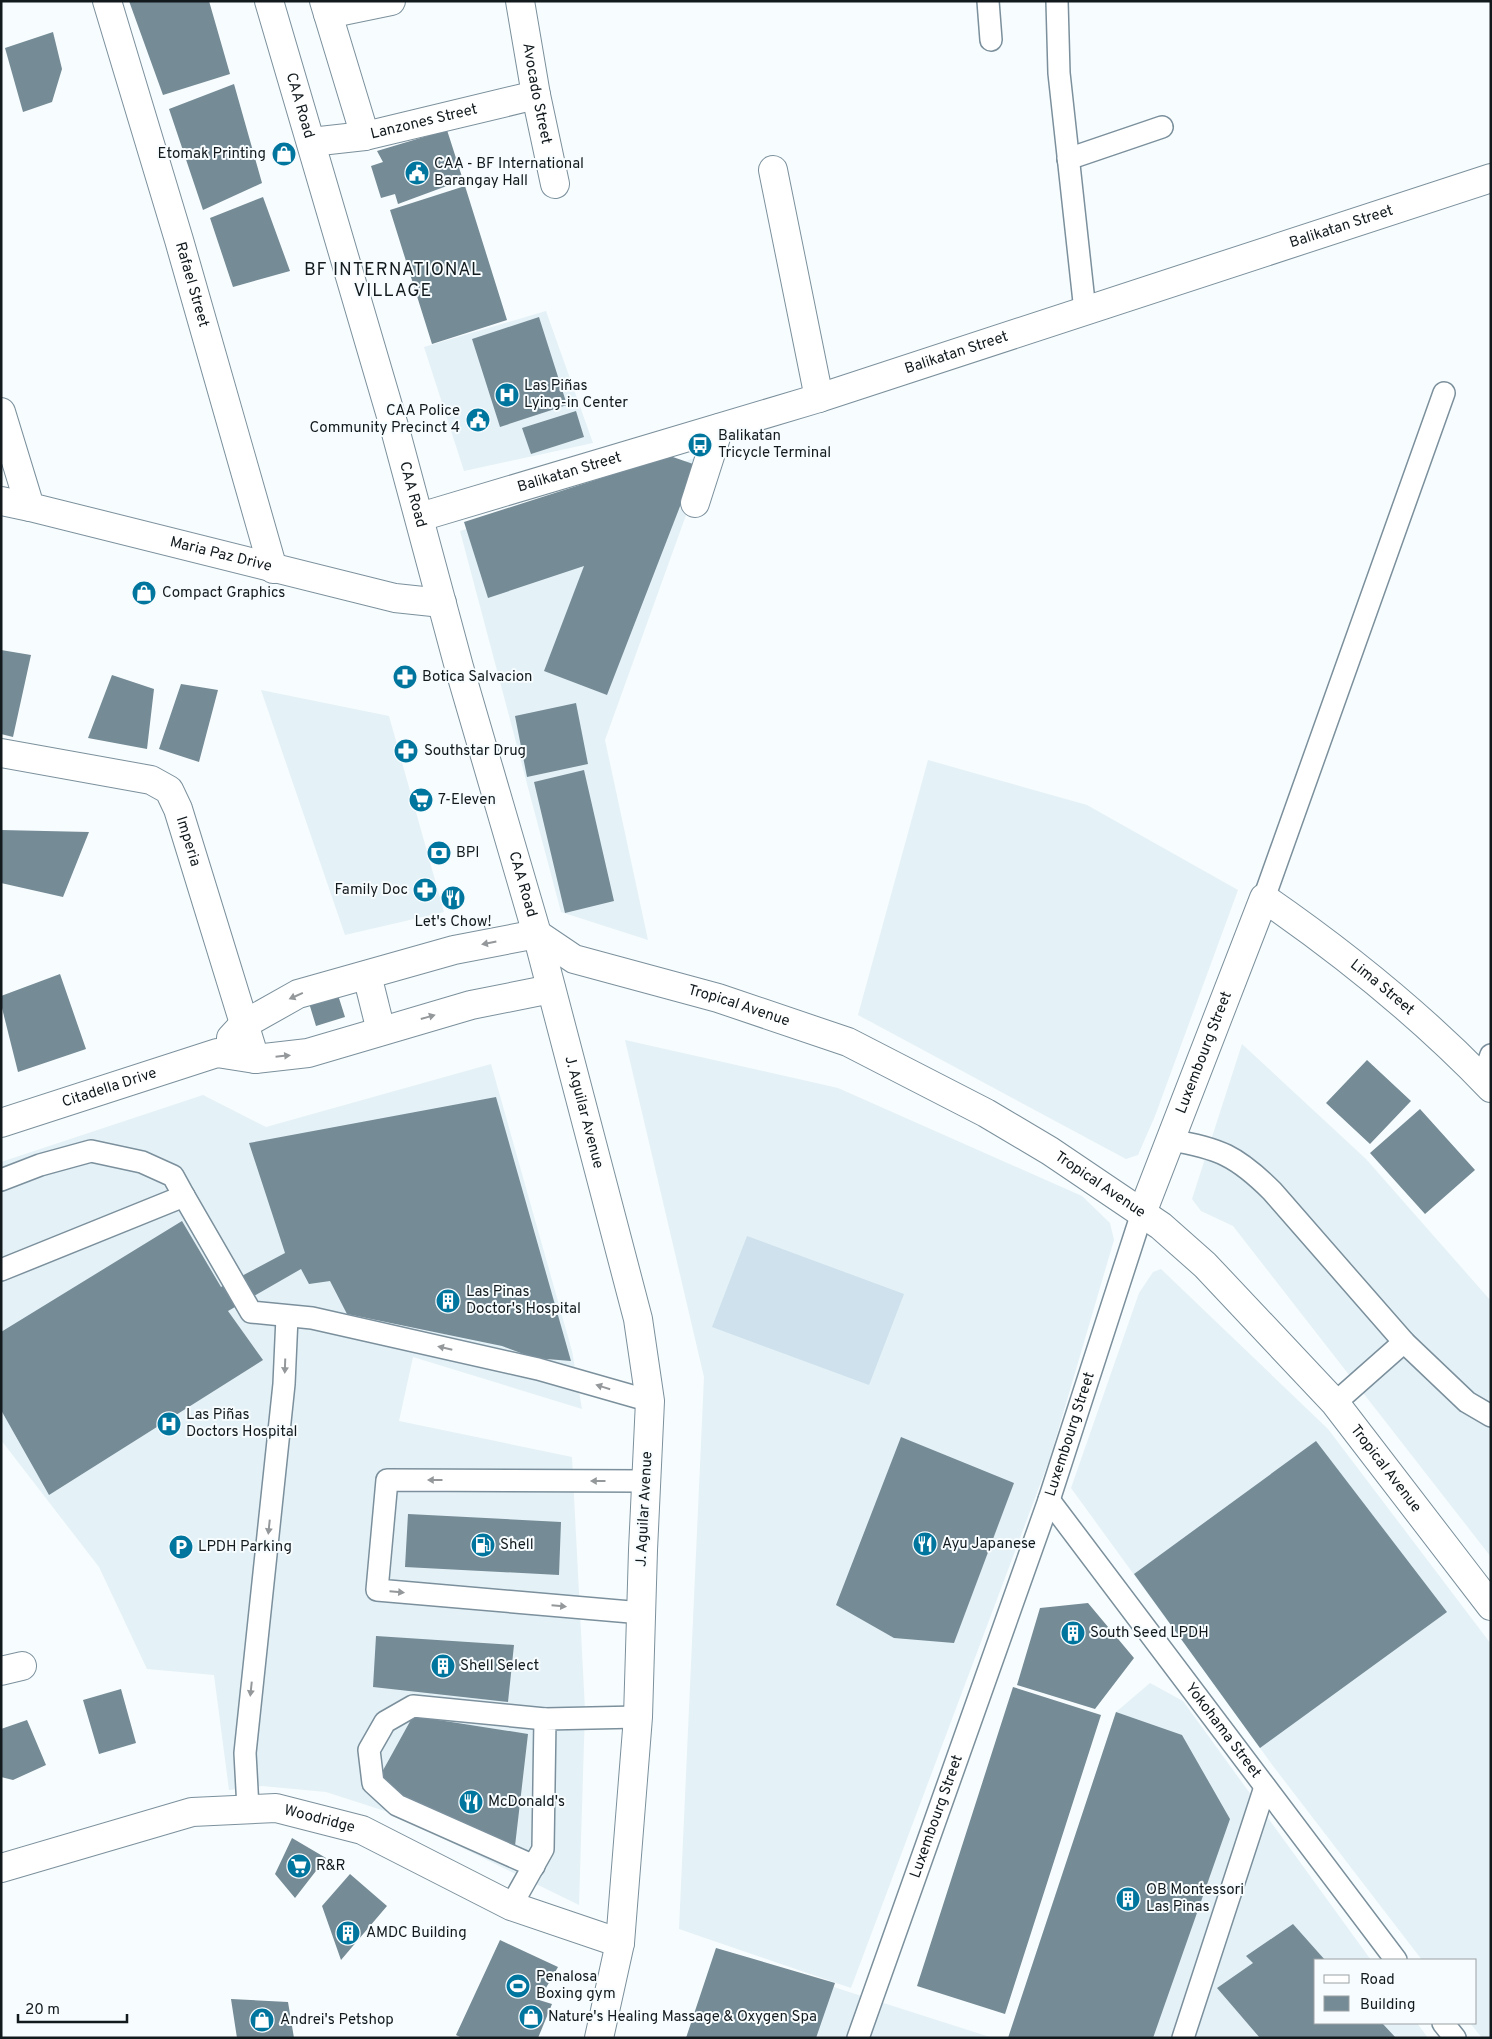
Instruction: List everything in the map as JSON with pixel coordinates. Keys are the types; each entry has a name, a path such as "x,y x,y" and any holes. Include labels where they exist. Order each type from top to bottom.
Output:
{"street":[{"name":"Rafael Street","path":"107,1 179,240 272,569"},
{"name":"CAA Road","path":"269,1 420,517 442,604 537,934 551,989"},
{"path":"365,136 326,8 391,1"},
{"name":"Avocado Street","path":"520,1 536,95 556,184"},
{"name":"Lanzones Street","path":"311,142 365,136 536,95"},
{"path":"773,170 819,398"},
{"name":"Balikatan Street","path":"420,517 819,398 1491,178"},
{"path":"1,412 30,507"},
{"path":"695,503 719,428"},
{"name":"Maria Paz Drive","path":"1,501 395,598 442,604"},
{"name":"Imperia","path":"1,752 151,780 170,790 178,809 255,1059"},
{"name":"Lima Street","path":"1264,898 1312,931 1457,1054 1488,1074"},
{"name":"Luxembourg Street","path":"1142,1213 1264,898"},
{"name":"Tropical Avenue","path":"537,934 574,958 718,998 848,1042 986,1113 1050,1151 1161,1226 1205,1265 1334,1403 1491,1606"},
{"name":"Citadella Drive","path":"217,1054 244,1025 298,994 454,950 537,934"},
{"path":"551,989 574,958"},
{"path":"367,975 381,1031"},
{"name":"Citadella Drive","path":"1,1123 217,1054 255,1059 308,1053 472,1004 551,989"},
{"name":"J. Aguilar Avenue","path":"551,989 638,1318 650,1401 638,1717 620,1943 599,2038"},
{"name":"Woodridge","path":"1,1868 192,1812 276,1808 362,1830 511,1906 620,1943"}],"lane":[{"path":"988,1 991,40"},
{"path":"1057,1 1059,73 1085,311"},
{"path":"1068,159 1162,127"},
{"path":"1264,898 1444,392"},
{"path":"1170,1140 1206,1146 1250,1170 1272,1191 1404,1342 1467,1402 1491,1416"},
{"path":"1,1180 40,1164 91,1151 142,1162 173,1176 252,1312 312,1318 538,1369 650,1401"},
{"path":"1,1270 184,1196"},
{"name":"Luxembourg Street","path":"858,2038 1049,1500 1142,1213"},
{"path":"248,1808 244,1753 284,1384 287,1317"},
{"path":"1334,1403 1404,1342"},
{"path":"642,1614 377,1590 387,1480 647,1481"},
{"name":"Yokohama Street","path":"1049,1500 1395,1959"},
{"path":"534,1866 397,1806 373,1783 369,1750 384,1722 413,1706 545,1718 638,1717"},
{"path":"511,1906 543,1849 545,1718"},
{"path":"1184,2038 1265,1787"},
{"path":"1444,2024 1455,2038"}],"shaded area":[{"name":"Las Piñas Lying-in Center","path":"546,311 593,443 464,471 424,347"},
{"path":"708,454 605,740 648,940 561,912 460,531"},
{"path":"261,690 389,716 444,912 345,935"},
{"path":"928,760 1087,805 1238,890 1155,1116 1138,1155 1126,1159 858,1015"},
{"path":"625,1040 838,1088 1082,1196 1110,1223 1114,1240 1050,1458 851,1988 679,1929 704,1377"},
{"path":"1242,1044 1366,1159 1491,1301 1491,1557 1233,1226 1201,1211 1192,1199"},
{"name":"Las Piñas Doctors Hospital","path":"491,1064 572,1351 582,1409 413,1357 399,1421 572,1457 585,1710 579,1905 391,1813 326,1792 262,1786 229,1790 214,1675 147,1669 99,1567 1,1440 1,1162 203,1095 266,1127"},
{"path":"747,1236 904,1294 869,1385 712,1327"},
{"path":"1161,1269 1328,1429 1491,1644 1491,2038 1482,2038 1471,2024 1477,2024 1477,1959 1421,1959 1273,1766 1071,1488 1139,1293 1153,1272"},
{"path":"1150,1683 1183,1701 1370,1959 1314,1959 1314,2024 1418,2024 1428,2038 1008,2038 1116,1712"},
{"path":"716,1948 846,1991 993,2038 686,2038"}],"building":[{"path":"129,1 209,1 230,74 163,95"},
{"path":"53,32 62,69 52,102 23,112 5,48"},
{"path":"234,84 262,183 203,210 169,109"},
{"name":"CAA - BF International Barangay Hall","path":"447,130 463,180 398,204 395,194 381,198 371,166 383,162 377,151"},
{"path":"465,186 507,320 432,344 390,210"},
{"path":"263,197 290,271 233,287 210,218"},
{"path":"539,317 567,405 500,427 472,339"},
{"path":"576,411 584,437 531,454 522,428"},
{"path":"670,456 696,465 607,695 544,671 584,566 488,598 464,522"},
{"path":"1,650 31,655 13,737 1,734"},
{"path":"112,675 154,689 147,749 88,738"},
{"path":"181,684 218,690 199,762 159,749"},
{"path":"576,703 588,764 527,777 515,716"},
{"path":"584,770 614,901 565,913 534,782"},
{"path":"1,830 89,832 63,897 1,883"},
{"path":"60,974 86,1049 18,1072 1,1004 1,996"},
{"path":"338,995 345,1017 316,1026 309,1003"},
{"path":"1367,1060 1411,1101 1370,1144 1326,1103"},
{"name":"Las Pinas Doctor's Hospital","path":"496,1097 571,1361 534,1358 502,1346 347,1314 330,1281 309,1284 301,1269 228,1311 263,1360 49,1495 1,1410 1,1332 182,1221 221,1287 285,1253 249,1143"},
{"path":"1420,1109 1475,1170 1425,1214 1370,1153"},
{"name":"Ayu Japanese","path":"901,1437 1014,1483 954,1643 894,1638 836,1605"},
{"path":"1316,1441 1447,1612 1260,1748 1134,1574"},
{"name":"Shell","path":"408,1514 561,1522 559,1575 405,1567"},
{"name":"South Seed LPDH","path":"1088,1603 1134,1658 1095,1709 1017,1685 1040,1608"},
{"name":"Shell Select","path":"376,1636 514,1645 508,1702 373,1687"},
{"path":"1013,1687 1101,1715 1005,2014 917,1986"},
{"path":"121,1689 136,1743 99,1754 83,1700"},
{"name":"OB Montessori Las Pinas","path":"1116,1712 1182,1735 1230,1819 1153,2038 1008,2038"},
{"path":"413,1716 528,1734 515,1846 376,1783"},
{"path":"27,1720 46,1765 13,1780 1,1777 1,1729"},
{"name":"R&R","path":"292,1838 326,1858 295,1898 275,1874"},
{"name":"AMDC Building","path":"350,1874 387,1906 341,1960 322,1906"},
{"path":"1293,1924 1324,1959 1314,1959 1314,2024 1383,2024 1396,2038 1260,2038 1217,1988 1253,1963 1246,1956"},
{"path":"500,1940 558,1967 539,2000 552,2004 538,2038 462,2038 456,2035"},
{"path":"716,1948 835,1983 816,2038 686,2038"},
{"name":"Andrei's Petshop","path":"231,1999 288,2002 294,2038 237,2038"}],"place":[{"name":"Etomak Printing","path":"284,154"},
{"name":"CAA - BF International Barangay Hall","path":"417,173"},
{"name":"Las Piñas Lying-in Center","path":"507,395"},
{"name":"CAA Police Community Precinct 4","path":"478,420"},
{"name":"Balikatan Tricycle Terminal","path":"700,445"},
{"name":"Compact Graphics","path":"144,593"},
{"name":"Botica Salvacion","path":"405,677"},
{"name":"Southstar Drug","path":"406,751"},
{"name":"7-Eleven","path":"421,800"},
{"name":"BPI","path":"439,853"},
{"name":"Family Doc","path":"425,890"},
{"name":"Let's Chow!","path":"453,898"},
{"name":"Las Pinas Doctor's Hospital","path":"448,1301"},
{"name":"Las Piñas Doctors Hospital","path":"169,1424"},
{"name":"Ayu Japanese","path":"925,1544"},
{"name":"Shell","path":"483,1545"},
{"name":"LPDH Parking","path":"181,1547"},
{"name":"South Seed LPDH","path":"1073,1633"},
{"name":"Shell Select","path":"443,1666"},
{"name":"McDonald's","path":"471,1802"},
{"name":"R&R","path":"299,1866"},
{"name":"OB Montessori Las Pinas","path":"1128,1899"},
{"name":"AMDC Building","path":"348,1933"},
{"name":"Penalosa Boxing gym","path":"518,1986"},
{"name":"Nature's Healing Massage & Oxygen Spa","path":"531,2017"},
{"name":"Andrei's Petshop","path":"262,2020"}],"district":[{"name":"BF INTERNATIONAL VILLAGE","path":"393,280"}]}
